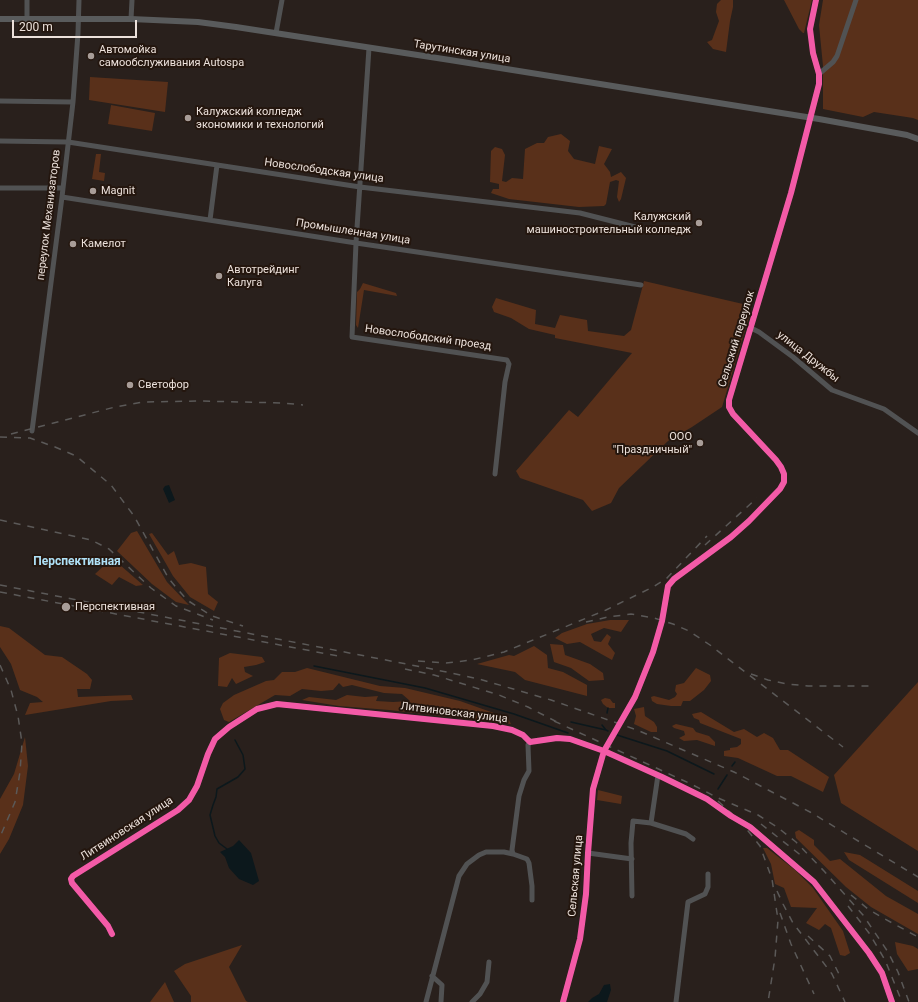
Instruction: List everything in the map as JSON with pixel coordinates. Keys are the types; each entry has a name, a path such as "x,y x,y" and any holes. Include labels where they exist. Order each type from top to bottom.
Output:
{"main road":[{"name":"Тарутинская улица","path":"0,19 131,19 198,22 450,60 810,118 907,135 918,139"}],"street":[{"path":"27,0 27,19"},
{"name":"переулок Механизаторов","path":"32,431 73,102 79,0"},
{"path":"131,19 132,0"},
{"path":"276,33 282,0"},
{"path":"816,0 810,29 813,53 819,74 833,62 837,56 856,0"},
{"name":"Новослободский проезд","path":"369,48 356,243 352,337 508,360 509,364 505,382 495,474"},
{"name":"Сельский переулок","path":"604,751 635,696 654,652 662,621 668,586 674,579 731,537 749,521 780,489 784,482 784,474 776,460 733,414 729,407 729,400 805,143 819,84 819,74"},
{"path":"0,101 73,102"},
{"name":"Новослободская улица","path":"0,141 68,142 360,187 580,213 643,229"},
{"path":"210,220 217,165"},
{"path":"0,188 63,188"},
{"name":"Промышленная улица","path":"62,197 356,243 641,285"},
{"name":"улица Дружбы","path":"751,328 759,332 793,357 832,390 884,409 918,433"},
{"name":"Литвиновская улица","path":"112,934 108,926 71,879 73,876 178,810 189,800 197,786 215,739 229,727 258,709 277,704 493,726 512,730 523,735 530,742"},
{"path":"513,854 512,850 519,796 524,780 529,771 528,745 530,742 557,738 570,739 604,751 707,799 750,827 814,882 869,953 882,973 892,1002"},
{"name":"Сельская улица","path":"562,1002 580,939 586,894 593,789 604,751"},
{"path":"651,823 658,775"},
{"path":"632,896 631,843 633,821 651,823 686,834 693,839"},
{"path":"426,1002 459,876 467,864 478,855 486,852 504,852 526,859 529,863 532,900"},
{"path":"588,853 632,859"},
{"path":"676,1002 688,902 705,894 708,887 708,874"},
{"path":"472,1002 480,994 487,982 489,962"},
{"path":"432,976 442,985 441,1002"}],"shaded area":[{"path":"721,0 733,0 726,52 713,49 707,42 712,40 719,21 716,12 717,4"},
{"path":"784,0 812,0 804,33 799,29"},
{"path":"823,0 918,0 918,120 874,112 863,117 823,109 823,66 819,25"},
{"path":"90,77 168,82 165,112 89,100"},
{"path":"111,105 155,113 152,131 108,124"},
{"path":"561,134 570,141 568,151 574,159 595,164 599,146 612,149 604,164 610,172 611,177 621,172 626,178 619,202 617,197 619,181 616,180 610,182 606,204 604,206 579,207 509,199 491,193 493,189 499,189 499,184 490,182 491,151 495,147 502,149 505,155 502,181 506,182 512,178 523,179 525,149 537,143 544,143 548,137"},
{"path":"96,154 101,154 99,172 105,173 104,181 92,179"},
{"path":"644,281 743,304 749,317 722,407 668,441 619,488 611,503 592,511 583,500 520,478 516,471 569,410 578,417 632,353 555,338 555,335 529,329 511,318 494,312 492,307 496,298 536,310 535,324 555,328 560,315 587,320 588,331 624,336 631,330"},
{"path":"363,283 396,293 397,296 364,290 358,328 356,325 357,292"},
{"path":"169,485 175,500 169,503 163,489 165,486"},
{"path":"137,531 167,582 189,605 176,602 152,584 117,551 131,533"},
{"path":"152,533 168,555 174,551 179,565 191,563 206,567 208,594 218,602 214,611 190,597 173,576 149,534"},
{"path":"112,558 143,585 136,586 119,577 112,585 95,574"},
{"path":"610,620 629,620 621,632 604,628 591,634 594,641 601,642 607,634 611,637 608,644 615,653 612,660 580,642 567,644 555,638 562,633 587,624"},
{"path":"0,626 9,628 45,655 62,657 87,674 92,680 90,689 77,689 78,697 131,695 133,700 111,701 25,715 30,703 43,702 37,697 20,690 11,664 0,647"},
{"path":"550,644 563,645 565,655 590,664 603,673 604,680 589,681 571,668 554,662"},
{"path":"534,646 547,655 548,668 563,672 587,685 587,696 525,680 515,672 477,664 509,655 514,656"},
{"path":"230,653 262,657 265,662 244,667 245,672 253,676 236,684 232,678 227,687 218,686 219,658"},
{"path":"307,668 380,686 405,688 460,701 508,718 511,724 389,710 339,706 302,700 309,697 336,700 347,695 365,697 378,696 376,701 410,701 402,694 384,693 352,685 343,687 339,683 333,690 321,691 302,689 290,696 275,695 229,722 224,720 220,709 223,703 234,695 266,681 274,680 282,672 295,672"},
{"path":"696,668 710,675 711,681 704,690 690,701 683,701 681,706 671,706 657,704 652,701 651,697 654,696 669,700 675,697 677,694 675,691 676,685 684,683"},
{"path":"918,682 918,851 841,803 834,775"},
{"path":"605,698 610,699 613,703 615,703 615,708 608,708 603,704 601,700"},
{"path":"644,707 645,716 654,722 657,727 657,732 651,732 634,724 636,716 634,709"},
{"path":"701,712 734,732 744,729 757,737 764,733 773,738 780,750 788,750 829,777 823,792 791,776 777,776 738,758 724,756 724,751 730,750 730,748 737,747 741,744 741,739 700,723 699,720 694,718 692,714"},
{"path":"676,724 693,728 696,732 709,736 715,742 715,746 697,740 684,741 679,738 685,735 684,731 672,726"},
{"path":"25,737 28,766 23,805 9,839 0,854 0,799 14,774"},
{"path":"598,790 622,796 621,804 597,800"},
{"path":"799,830 814,840 814,845 830,861 840,859 886,896 918,914 918,934 871,907 846,887 796,838 795,832"},
{"path":"239,840 251,853 259,881 253,885 239,879 229,868 225,857 220,852 233,846"},
{"path":"763,848 767,848 795,870 813,888 843,931 850,953 845,956 840,955 831,928 825,924 819,930 806,923 817,908 791,907 784,888 775,884 771,864"},
{"path":"844,852 860,855 918,891 918,903 849,860"},
{"path":"895,942 913,946 918,949 918,969 908,971 897,954"},
{"path":"242,945 229,967 246,1001 248,1002 191,1002 191,996 174,971 185,964"},
{"path":"165,982 174,1002 150,1002"},
{"path":"610,984 611,990 607,1002 588,1002 599,994 604,985"}],"waterway":[{"path":"314,666 425,688 514,714 568,733"},
{"path":"607,713 608,708"},
{"path":"571,722 608,731"},
{"path":"602,725 606,730"},
{"path":"617,735 667,751 714,774"},
{"path":"227,849 219,843 215,836 210,815 217,789 238,777 245,769 243,755 235,740"},
{"path":"732,766 735,762"},
{"path":"718,789 727,775"}],"railway":[{"path":"11,434 115,407 143,402 199,401 283,403 303,405"},
{"path":"0,437 30,438 76,456 111,485 134,516 169,579 187,600 212,616 243,626"},
{"path":"705,545 757,498"},
{"path":"0,520 91,540 109,549 151,588 176,606 213,620"},
{"path":"418,661 446,663 472,660 504,652 606,610 653,587 667,578 707,536"},
{"path":"0,585 432,669 479,679 551,700 637,730 734,772 810,812 918,877"},
{"path":"0,592 338,656"},
{"path":"586,622 631,614 654,618 689,631 710,645 843,747"},
{"path":"0,665 11,690 18,716 22,743 20,772 15,802 0,837"},
{"path":"405,669 434,675 499,695 528,707 559,723"},
{"path":"751,674 768,680 787,684 808,686 870,686"},
{"path":"554,721 718,798 758,815 777,827 796,842 863,915 888,952 898,972 909,1002"},
{"path":"718,801 741,822 760,846 772,879 778,920 775,958 768,1002"},
{"path":"761,824 803,857"},
{"path":"777,891 793,923 832,974 845,1002"},
{"path":"851,895 868,909 918,937"},
{"path":"848,906 869,933 885,960 902,1002"},
{"path":"780,913 791,944 814,994"},
{"path":"808,936 830,956 839,974"}],"cycle path":[{"path":"563,1002 580,939 586,894 593,789 604,751 635,697 653,652 662,621 668,586 674,579 731,537 749,521 780,489 784,482 784,474 781,467 733,414 729,407 729,400 791,193 819,84 819,74 813,53 810,29 816,0"},
{"path":"112,934 108,926 72,883 71,879 73,876 178,810 189,800 197,786 215,739 229,727 257,709 277,704 493,726 512,730 523,735 530,742 557,738 570,739 604,751 662,777 707,799 750,827 814,882 869,953 882,973 892,1002"}],"place":[{"name":"Автомойка самообслуживания Autospa","path":"91,56"},
{"name":"Калужский колледж экономики и технологий","path":"188,118"},
{"name":"Magnit","path":"93,191"},
{"name":"Калужский машиностроительный колледж","path":"699,223"},
{"name":"Камелот","path":"73,244"},
{"name":"Автотрейдинг Калуга","path":"219,276"},
{"name":"Светофор","path":"130,385"},
{"name":"ООО \"Праздничный\"","path":"700,443"},
{"name":"Перспективная","path":"66,607"}],"district":[{"name":"Перспективная","path":"77,562"}]}
